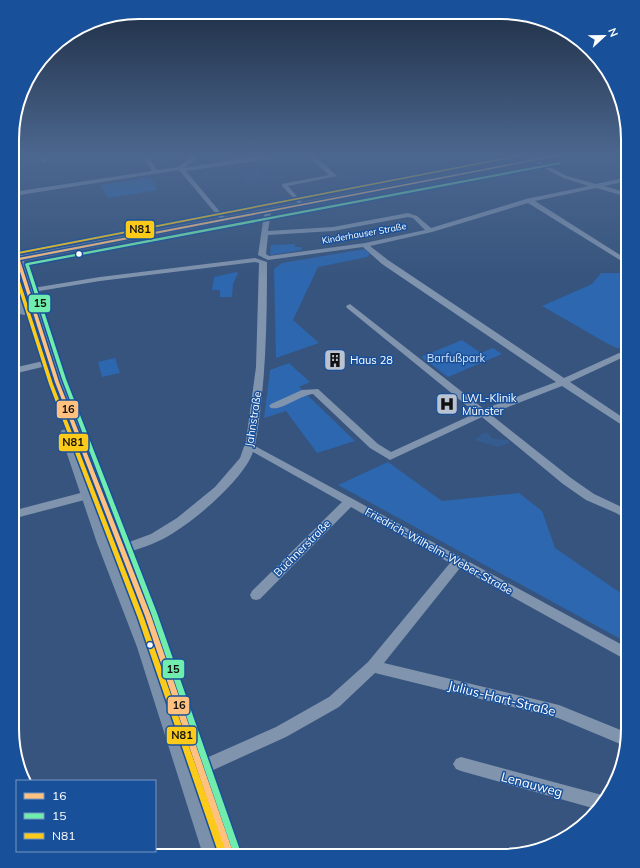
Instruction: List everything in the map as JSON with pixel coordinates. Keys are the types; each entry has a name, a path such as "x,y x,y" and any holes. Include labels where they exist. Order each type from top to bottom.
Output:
{"main road":[{"path":"19,256 328,197"},
{"path":"223,218 268,212 344,197"},
{"path":"19,294 47,363 116,551 212,849"},
{"path":"47,363 88,495 116,551 155,637 228,849"}],"street":[{"path":"205,197 223,218"},
{"path":"294,197 299,202"},
{"name":"Kinderhauser Straße","path":"19,289 365,245 430,231 528,200 545,197"},
{"path":"528,200 621,259"},
{"name":"Jahnstraße","path":"116,551 150,540 179,521 232,476 246,458 255,416 260,366 263,277 262,255 268,212"},
{"path":"251,215 258,217 266,224"},
{"path":"265,233 333,229 404,216 412,216 430,231"},
{"path":"365,245 385,262 621,421"},
{"path":"350,306 590,497 621,511"},
{"path":"274,406 305,392 315,391 348,415 374,446 390,456 483,413 563,382 621,355"},
{"path":"19,370 47,363"},
{"name":"Friedrich-Wilhelm-Weber-Straße","path":"249,448 255,449 621,651"},
{"path":"19,513 88,495"},
{"name":"Büchnerstraße","path":"256,595 349,502"},
{"path":"200,768 281,732 334,702 373,666 458,562"},
{"name":"Julius-Hart-Straße","path":"373,666 559,712 621,737"},
{"name":"Lenauweg","path":"461,764 596,801"}],"green space":[{"path":"295,244 295,247 301,247 302,250 270,255 271,245"},
{"path":"365,249 370,254 367,257 318,267 293,320 319,343 276,358 274,269 282,263"},
{"path":"236,272 238,273 233,284 232,297 220,297 220,290 212,290 214,277"},
{"path":"601,273 621,273 621,348 608,344 542,306 592,284"},
{"name":"Barfußpark","path":"462,340 481,353 493,348 502,354 448,377 421,357"},
{"path":"115,358 120,373 102,377 98,362"},
{"path":"289,363 310,382 299,387 355,441 317,453 286,411 264,418 270,370"},
{"path":"388,462 442,501 519,493 542,511 555,548 621,593 621,639 338,485"}],"shaded area":[{"path":"483,433 488,433 492,438 508,440 509,443 498,447 475,440"}],"transit line":[{"name":"N81","path":"19,253 310,197"},
{"name":"16","path":"19,259 346,197"},
{"name":"15","path":"236,849 154,613 64,379 27,264 383,197"},
{"name":"16","path":"19,262 57,382 148,616 228,849"},
{"name":"N81","path":"19,285 51,384 141,618 221,849"}],"place":[{"name":"Haus 28","path":"335,360"},
{"name":"LWL-Klinik Münster","path":"447,404"}]}
